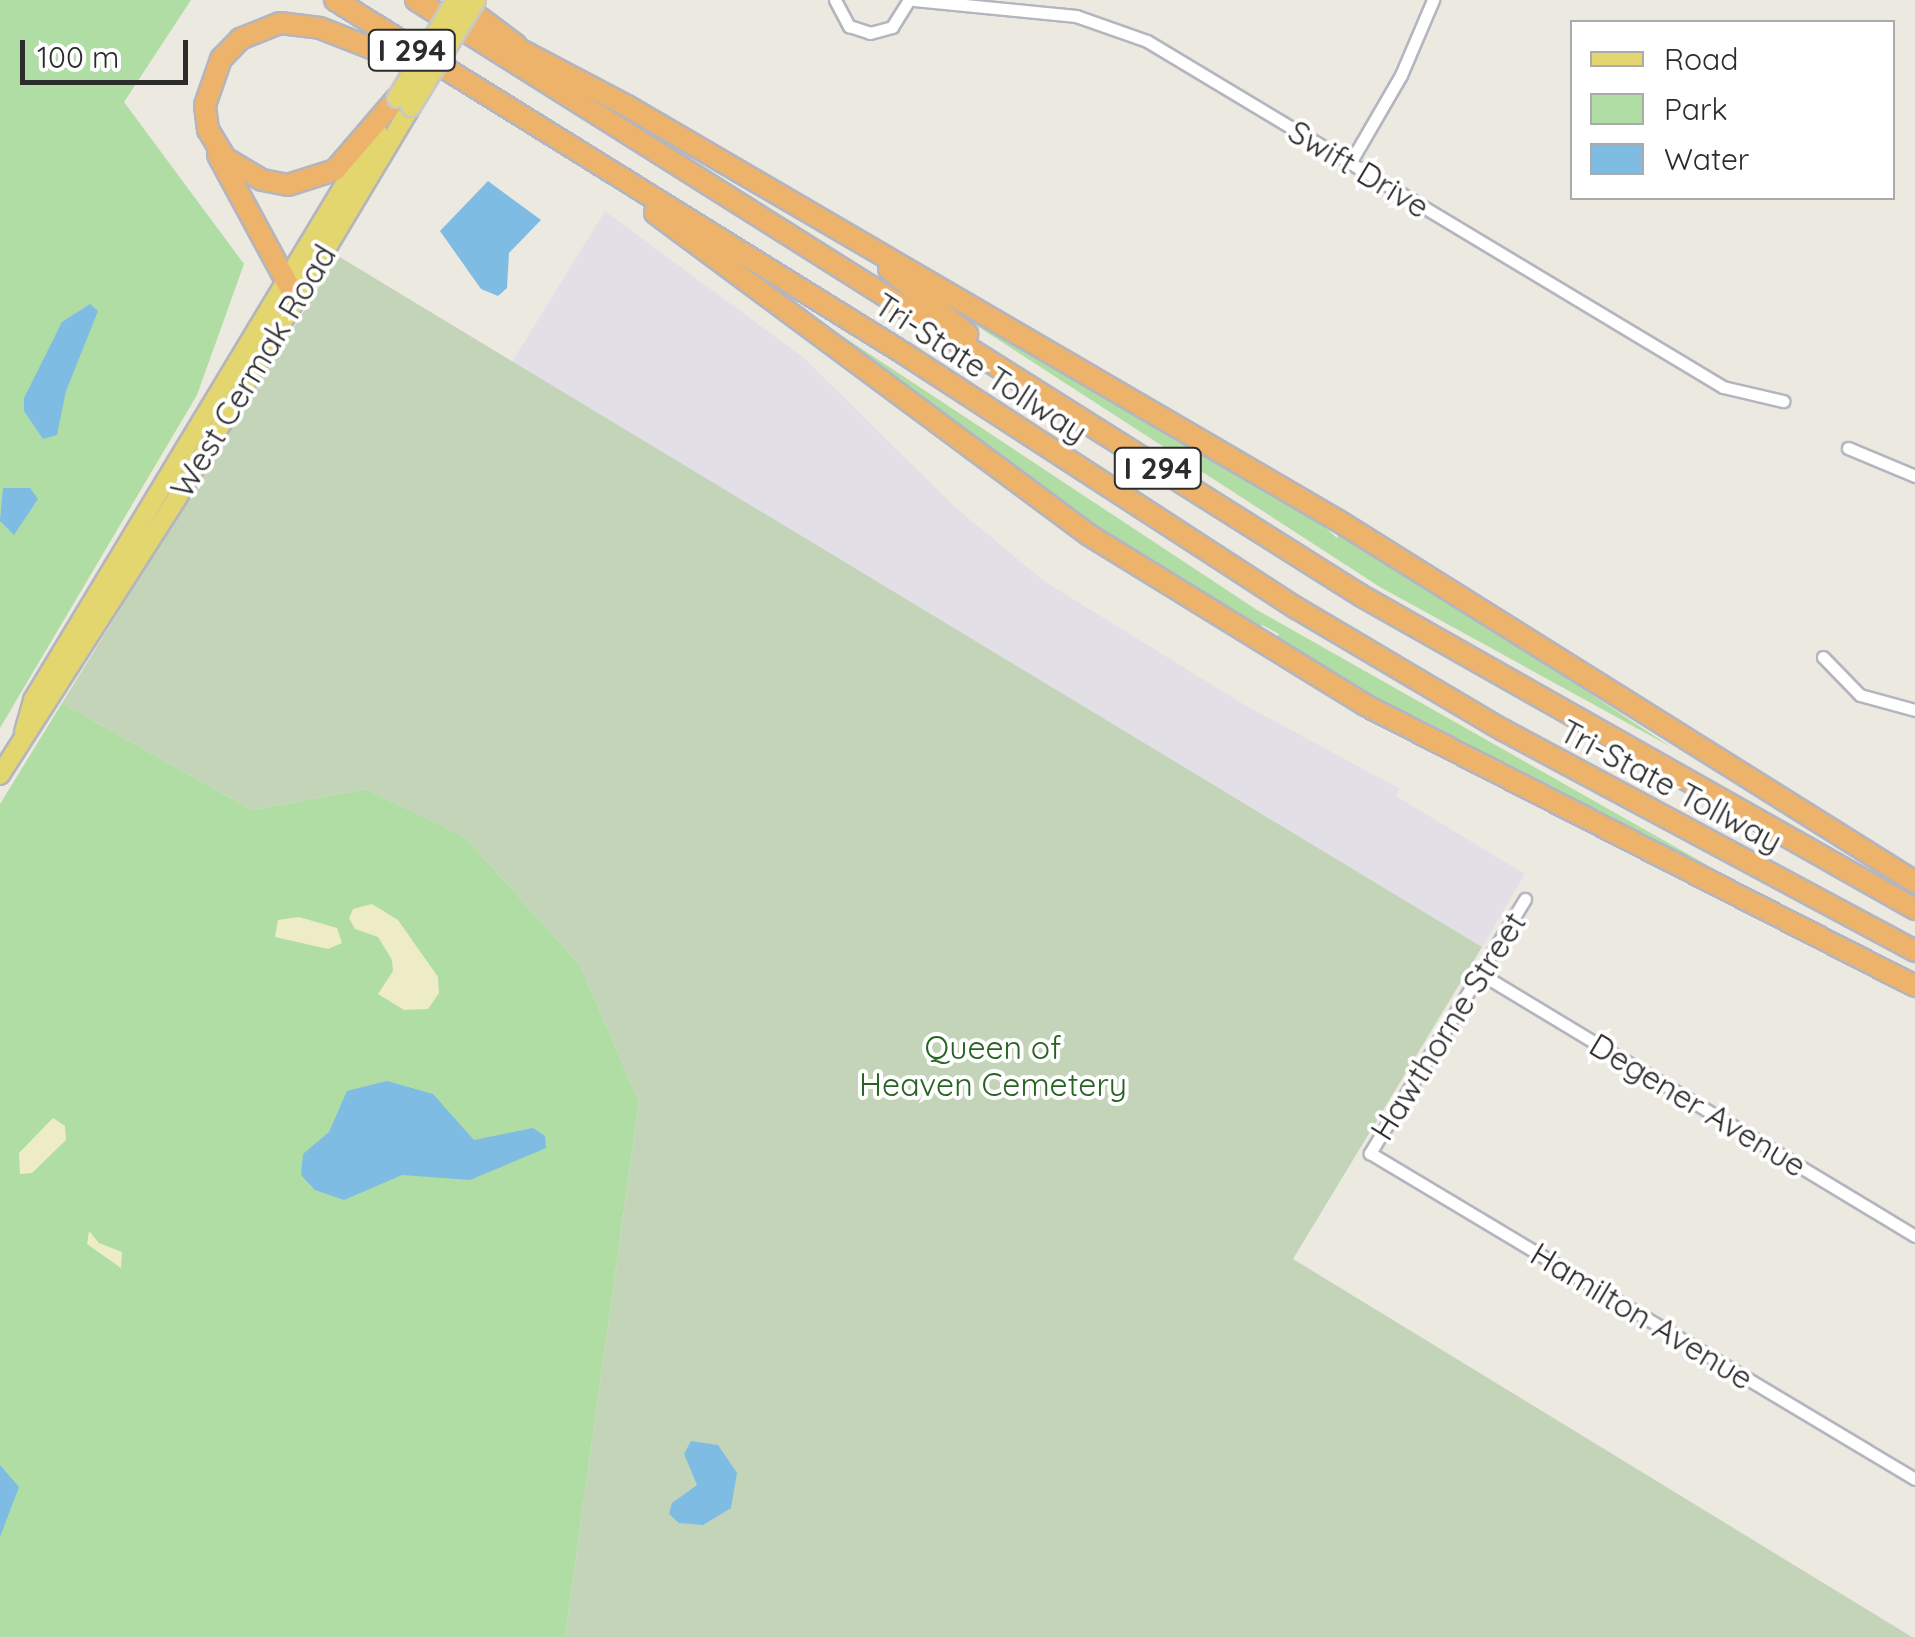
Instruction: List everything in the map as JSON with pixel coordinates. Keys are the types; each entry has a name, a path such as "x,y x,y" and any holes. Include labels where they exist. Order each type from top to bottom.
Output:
{"highway":[{"name":"Tri-State Tollway","path":"334,0 1394,667 1915,951"},
{"name":"Tri-State Tollway","path":"416,0 1481,668 1915,909"},
{"path":"424,0 538,59 816,215 1337,520 1701,754 1915,882"},
{"path":"456,0 538,59"},
{"path":"290,293 208,130 206,105 220,59 240,39 280,23 352,38 490,100"},
{"path":"208,130 225,158 252,176 288,185 314,181 358,148 404,102"},
{"path":"569,148 1089,534 1365,705 1915,986"},
{"path":"816,215 932,304 1000,367"}],"main road":[{"name":"West Cermak Road","path":"0,774 22,738 33,700 290,293 404,102 456,0"},
{"name":"West Cermak Road","path":"404,102 476,0"}],"street":[{"name":"Swift Drive","path":"835,0 850,26 870,33 892,27 912,0 1040,10 1125,32 1723,387 1782,401"},
{"path":"1350,163 1401,75 1433,0"},
{"path":"1848,448 1915,476"},
{"path":"1823,657 1860,695 1915,710"},
{"name":"Hawthorne Street","path":"1370,1152 1526,899"},
{"name":"Degener Avenue","path":"1481,974 1915,1236"},
{"name":"Hamilton Avenue","path":"1370,1152 1915,1479"}],"shaded area":[{"path":"605,211 804,358 956,508 1044,581 1243,704 1400,789 1396,796 1525,874 1482,947 512,362"}],"green space":[{"path":"0,0 191,0 124,102 244,264 197,395 0,728"},
{"name":"Queen of Heaven Cemetery","path":"338,256 1482,947 1293,1259 1912,1637 565,1637 639,1102 580,965 465,837 366,789 252,810 62,703"},
{"path":"937,300 1310,514 1337,538 1342,530 1671,747 1380,587"},
{"path":"815,318 1257,610 1732,879 1437,734 1275,641 1279,634 1262,625 1257,632 1056,502"},
{"path":"62,703 252,810 366,789 465,837 580,965 639,1102 565,1637 0,1637 0,804"}],"sand":[{"path":"372,904 398,920 438,977 439,993 428,1009 404,1010 378,994 393,971 392,960 378,937 355,929 349,918 353,909"},
{"path":"299,917 337,928 342,943 328,949 275,937 278,920"},
{"path":"53,1118 65,1126 66,1140 32,1173 20,1174 19,1153"},
{"path":"89,1231 99,1243 122,1252 121,1268 87,1244"}],"water":[{"path":"488,181 541,220 509,253 507,288 498,296 481,289 440,231"},
{"path":"90,304 98,311 66,391 57,435 43,439 24,411 24,398 62,322"},
{"path":"3,488 30,488 38,499 14,535 0,521"},
{"path":"387,1081 433,1094 474,1140 533,1128 545,1136 546,1148 470,1180 402,1175 344,1200 315,1190 301,1175 303,1154 329,1132 347,1091"},
{"path":"691,1441 718,1445 737,1473 731,1508 703,1525 679,1523 669,1514 672,1503 697,1485 684,1454"},
{"path":"0,1465 19,1487 0,1537"}]}
